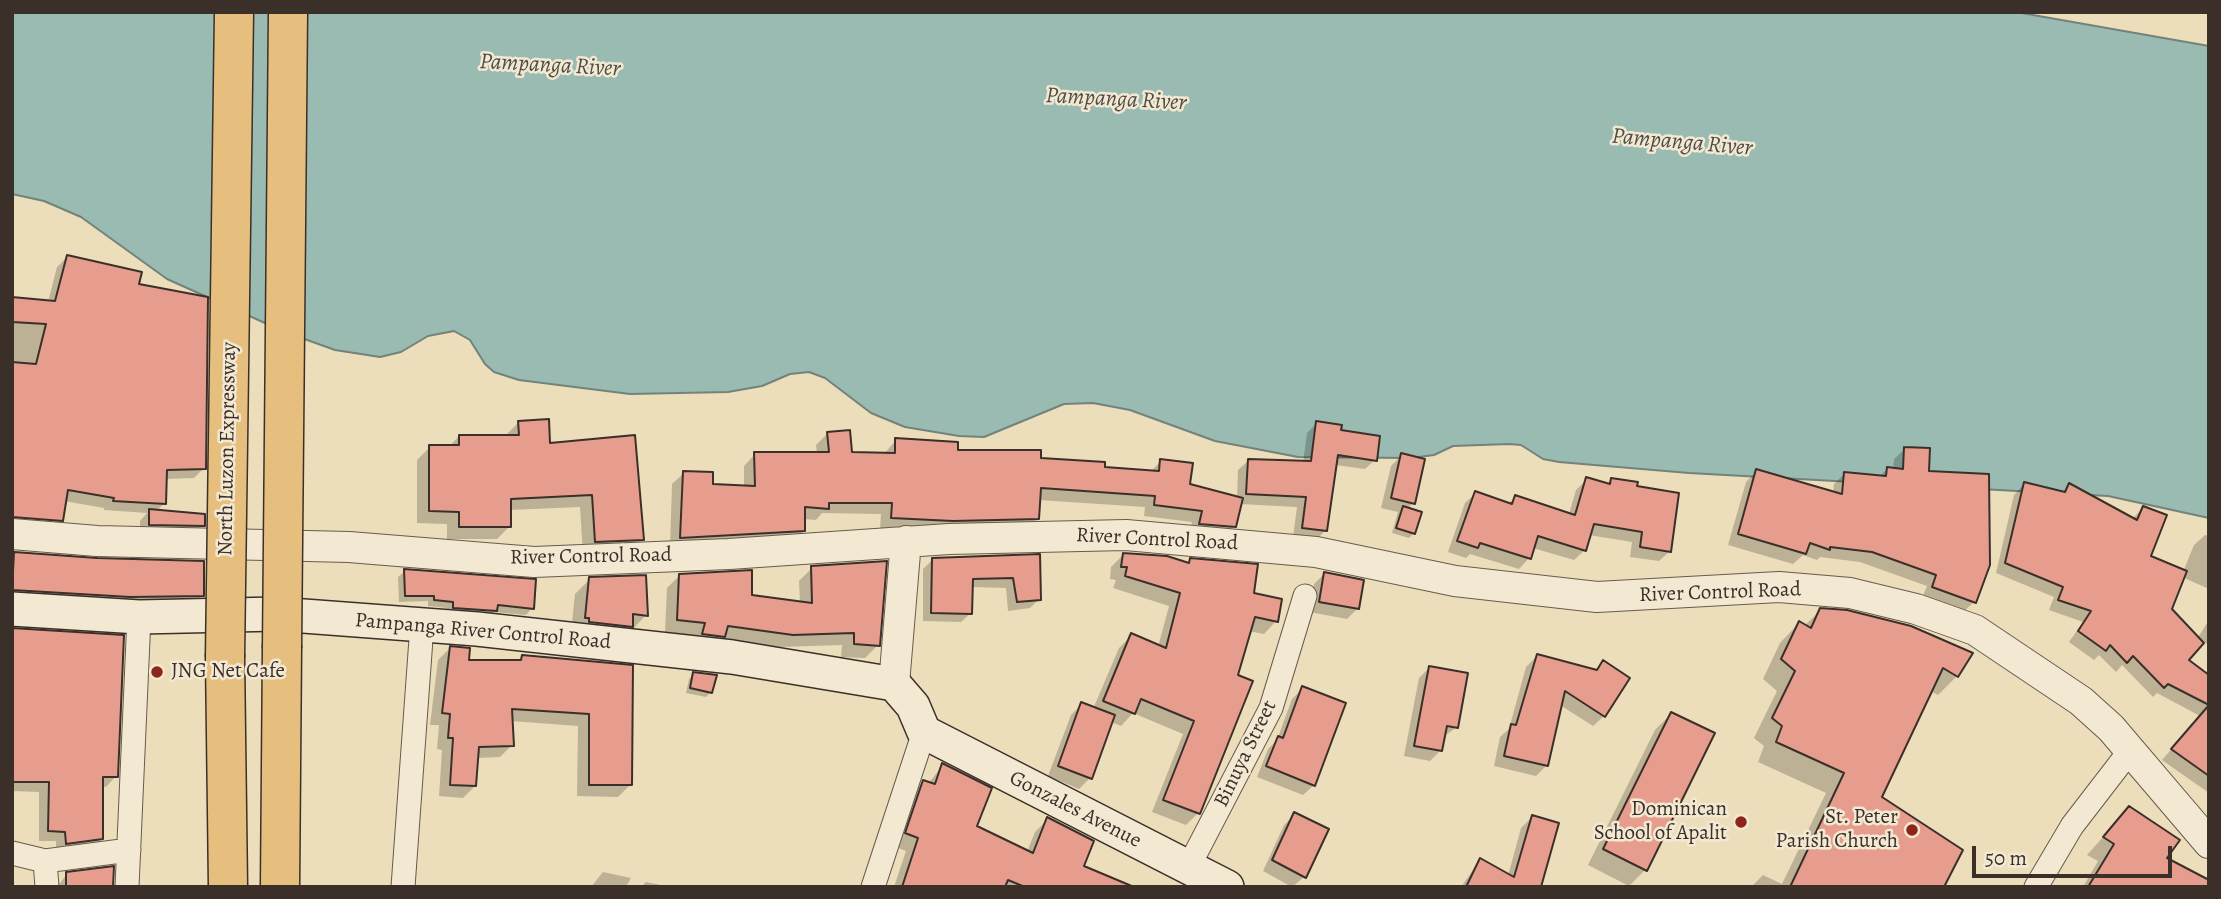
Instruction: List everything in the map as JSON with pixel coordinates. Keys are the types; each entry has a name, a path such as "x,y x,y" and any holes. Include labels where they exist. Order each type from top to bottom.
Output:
{"highway":[{"name":"North Luzon Expressway","path":"228,887 225,657 234,12"},
{"path":"280,887 288,12"}],"main road":[{"name":"Pampanga River Control Road","path":"12,609 139,617 277,614 422,625 732,657 894,684"},
{"path":"894,684 913,706 924,732"},
{"name":"Gonzales Avenue","path":"924,732 1227,887"}],"street":[{"name":"River Control Road","path":"12,534 97,541 349,547 534,562 729,554 906,541 1126,535 1316,552 1455,581 1597,597 1779,587 1850,593 1916,609 1975,631 2081,701 2111,728 2209,843"},
{"path":"894,684 906,541"},
{"name":"Binuya Street","path":"1188,868 1271,708 1306,596"},
{"path":"127,887 139,617"},
{"path":"403,887 422,625"},
{"path":"873,887 924,732"},
{"path":"2036,887 2072,826 2129,752"},
{"path":"12,853 45,861 129,850"},
{"path":"45,861 47,887"}],"water":[{"name":"Pampanga River","path":"12,12 2016,12 2209,46 2209,518 2108,496 1689,473 1559,462 1543,459 1521,445 1509,444 1453,446 1434,455 1411,458 1298,457 1215,441 1130,410 1093,403 1064,404 984,437 959,436 905,427 871,413 825,378 809,372 790,374 762,386 728,392 630,394 519,380 494,372 485,364 470,340 454,331 428,336 401,352 380,357 335,350 285,332 167,279 81,217 44,201 12,194"}],"building":[{"path":"67,255 142,272 139,284 208,297 206,469 167,470 166,504 113,501 114,498 68,490 63,521 12,517 12,362 36,364 46,324 12,322 12,297 55,301"},
{"path":"549,419 550,443 635,435 644,540 595,542 592,495 511,499 511,527 459,527 459,512 429,511 429,445 459,445 459,435 519,435 518,421"},
{"path":"1316,421 1342,425 1341,430 1380,436 1377,461 1338,455 1327,531 1302,528 1306,497 1246,494 1248,459 1311,461"},
{"path":"850,430 852,452 895,453 895,438 958,442 958,450 1041,450 1041,458 1105,462 1105,467 1159,471 1160,459 1193,463 1190,484 1243,498 1236,527 1199,524 1202,511 1154,505 1155,496 1041,488 1039,519 953,521 891,518 892,503 829,503 829,509 805,507 805,531 680,538 683,471 713,472 713,484 755,486 754,452 829,452 827,432"},
{"path":"1904,447 1930,448 1929,471 1989,474 1990,565 1976,603 1932,587 1936,575 1872,552 1830,547 1830,550 1810,543 1806,554 1738,534 1756,469 1842,494 1844,472 1886,476 1887,467 1903,469"},
{"path":"1401,453 1425,459 1415,504 1391,498"},
{"path":"1586,477 1610,484 1611,478 1638,482 1637,486 1679,493 1671,552 1640,547 1642,532 1594,524 1586,551 1538,536 1531,559 1480,543 1478,548 1457,541 1475,491 1512,504 1515,495 1575,515"},
{"path":"2024,482 2065,492 2069,483 2137,520 2143,506 2167,515 2151,556 2187,571 2172,609 2204,643 2189,660 2209,675 2209,705 2168,684 2164,688 2133,656 2127,663 2110,645 2106,651 2078,631 2091,611 2058,600 2063,587 2005,563"},
{"path":"1403,506 1422,512 1415,534 1396,528"},
{"path":"149,509 205,514 205,526 149,525"},
{"path":"14,552 204,561 204,596 130,597 12,590"},
{"path":"1123,553 1167,556 1189,563 1190,558 1258,564 1254,593 1282,599 1278,622 1255,617 1238,675 1253,681 1200,814 1163,800 1194,721 1141,699 1135,714 1103,701 1131,633 1166,648 1180,593 1125,576 1127,567 1121,567"},
{"path":"1040,554 1041,600 1017,602 1013,578 973,579 972,614 931,613 932,558"},
{"path":"887,561 880,646 854,644 854,633 793,635 728,626 725,637 702,634 705,623 677,620 679,574 752,570 752,595 812,603 811,566"},
{"path":"404,569 536,579 534,609 498,605 497,611 453,608 453,602 434,600 434,596 405,596"},
{"path":"1324,572 1364,580 1359,609 1319,602"},
{"path":"646,575 648,616 633,614 633,627 589,622 589,618 585,618 589,577"},
{"path":"1820,608 1847,610 1911,626 1973,653 1958,677 1943,668 1882,797 1963,850 1944,887 1790,887 1844,773 1776,742 1782,726 1772,718 1795,671 1781,659 1799,621 1811,628"},
{"path":"12,628 124,635 118,777 103,777 103,839 66,844 65,832 48,831 49,782 12,782"},
{"path":"450,646 470,648 469,660 521,660 522,655 633,665 632,785 589,785 589,714 512,709 514,746 479,747 476,786 450,785 453,738 448,738 450,714 442,713"},
{"path":"1537,654 1597,670 1603,660 1630,678 1605,717 1565,691 1548,766 1504,756 1511,724 1516,725"},
{"path":"1429,666 1468,673 1458,728 1447,726 1442,751 1414,746"},
{"path":"693,672 717,675 712,693 690,688"},
{"path":"1302,686 1346,703 1315,786 1266,766 1278,736 1283,738"},
{"path":"1081,702 1115,715 1092,779 1058,766"},
{"path":"2209,705 2209,776 2171,749"},
{"path":"1671,712 1715,733 1647,871 1603,849"},
{"path":"942,763 992,788 977,826 1033,853 1047,817 1094,841 1084,866 1134,887 1025,887 1008,880 1005,887 902,887 918,838 905,833 923,780 935,784"},
{"path":"2129,806 2180,840 2167,858 2209,880 2209,887 2088,887 2114,844 2103,837"},
{"path":"1294,812 1329,829 1306,878 1272,860"},
{"path":"1532,815 1559,823 1541,887 1466,887 1480,858 1514,877"},
{"path":"114,866 113,887 66,887 66,872"}],"place":[{"name":"JNG Net Cafe","path":"157,672"},
{"name":"Dominican School of Apalit","path":"1741,822"},
{"name":"St. Peter Parish Church","path":"1912,830"}]}
